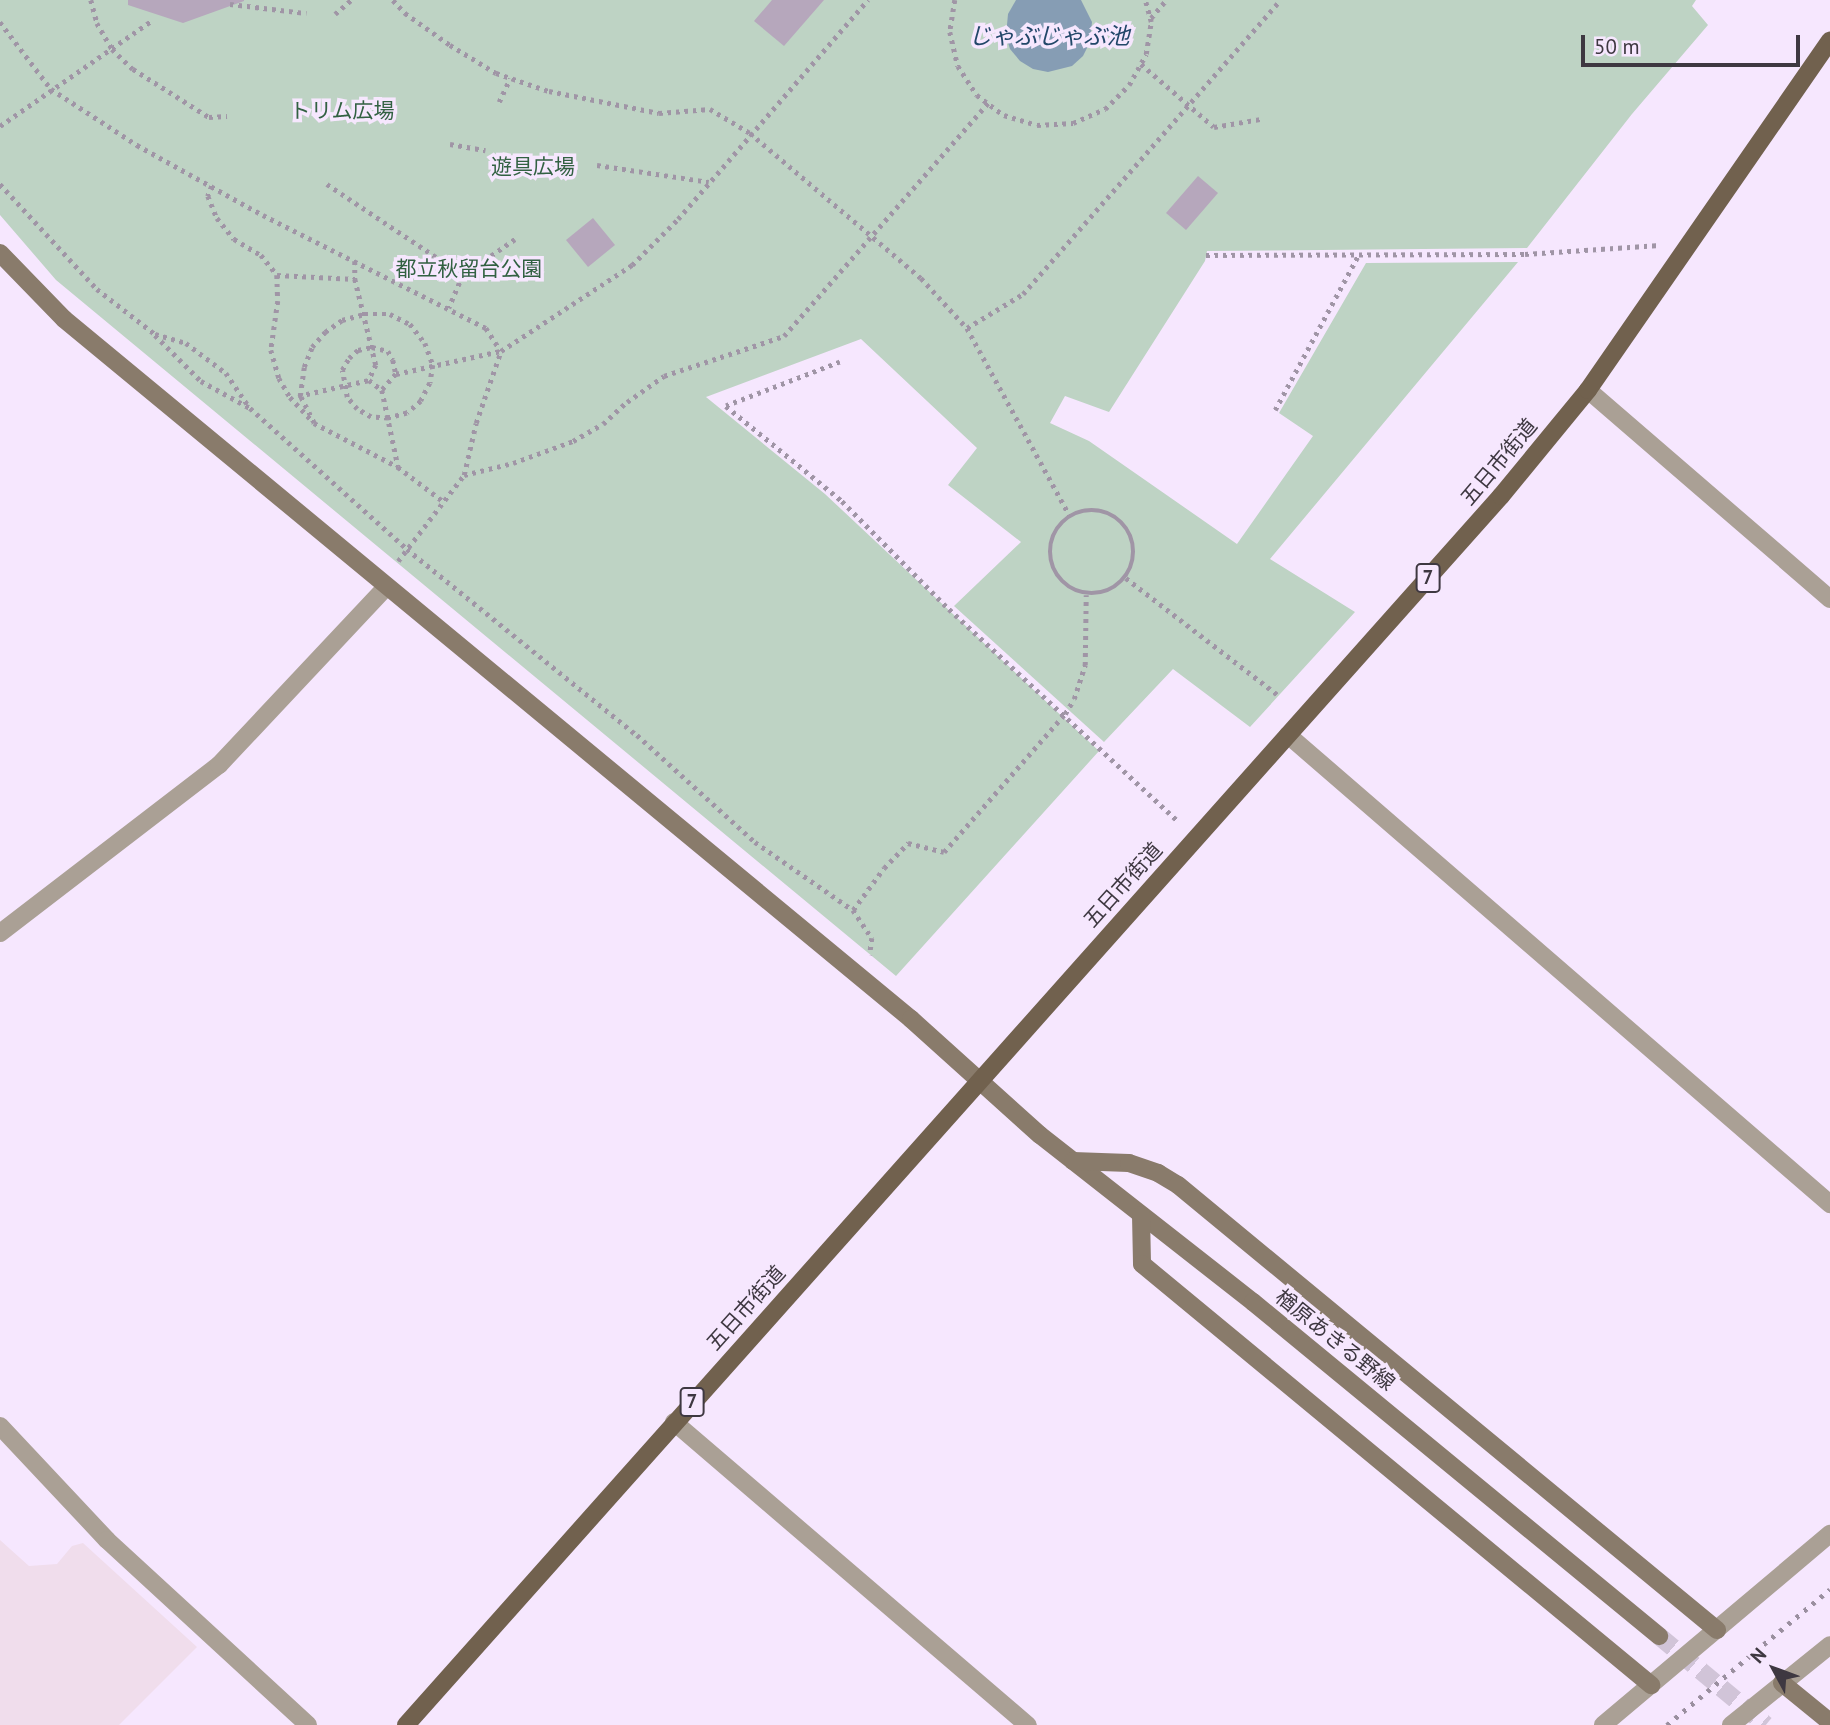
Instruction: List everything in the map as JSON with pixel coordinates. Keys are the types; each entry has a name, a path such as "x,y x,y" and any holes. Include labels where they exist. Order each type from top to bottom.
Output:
{"main road":[{"name":"五日市街道","path":"406,1725 1501,496 1588,390 1830,41"},
{"name":"楢原あきる野線","path":"0,253 64,319 981,1080 1073,1161 1253,1302 1659,1636"},
{"path":"1073,1161 1129,1163 1158,1173 1178,1185 1717,1630"},
{"path":"1141,1215 1142,1264 1651,1685"},
{"path":"1782,1683 1830,1722"}],"street":[{"path":"1588,390 1830,599"},
{"path":"0,933 219,765 386,587"},
{"path":"1288,735 1830,1204"},
{"path":"674,1423 1028,1725"},
{"path":"0,1426 107,1540 308,1725"},
{"path":"1603,1725 1830,1534"},
{"path":"1731,1725 1830,1645"}],"path":[{"path":"91,0 97,23 112,49 133,69 209,117 227,116"},
{"path":"335,14 351,0"},
{"path":"393,0 405,13 450,45 496,73 561,94 660,113 710,109 750,133 921,278 967,328 1070,516"},
{"path":"382,390 396,374 501,351 632,265 709,183 868,0"},
{"path":"955,0 950,32 958,66 976,95 1004,116 1038,125 1073,123 1105,109 1129,85 1146,54 1150,18 1144,0"},
{"path":"1150,18 1166,0"},
{"path":"967,328 1023,295 1280,0"},
{"path":"230,4 306,13"},
{"path":"0,126 151,21"},
{"path":"0,22 51,89 137,145 486,328 501,351"},
{"path":"1141,64 1214,127 1261,119"},
{"path":"499,102 510,78"},
{"path":"464,475 573,442 603,424 627,402 664,376 784,336 988,103"},
{"path":"450,144 485,150"},
{"path":"597,165 709,183"},
{"path":"0,184 97,289 155,334 201,381 250,408 407,549 637,735 755,842 853,910 872,938 870,956"},
{"path":"327,184 463,275"},
{"path":"212,186 208,196 218,218 234,239 261,255 277,275 278,301 271,350 279,378 290,397 314,423 398,467 444,502"},
{"path":"449,308 463,275 515,239"},
{"path":"1206,256 1525,254 1692,243"},
{"path":"1275,410 1358,256"},
{"path":"355,261 355,279 376,365 369,380"},
{"path":"277,275 355,279"},
{"path":"314,423 300,396 304,367 312,347 325,332 342,320 365,314 390,314 410,324 425,343 433,365 430,383 421,401 407,413 388,418 371,417 357,409 347,397 342,385 342,370 349,358 358,350 372,348 388,351 396,374"},
{"path":"155,334 186,343 226,373 250,408"},
{"path":"398,561 464,475 476,423 501,351"},
{"path":"840,362 726,406 842,501 949,609 1065,714 1195,838"},
{"path":"290,397 369,380 382,390 398,467"},
{"path":"1099,510 1121,520 1135,546 1134,561 1126,579 1108,591 1086,595 1062,583 1054,571 1050,556 1055,534 1070,516 1099,510"},
{"path":"1126,579 1279,696"},
{"path":"853,910 908,843 944,852 1065,714 1074,699 1085,665 1086,595"}],"shaded area":[{"path":"0,1540 29,1566 57,1564 72,1546 83,1543 197,1647 119,1725 0,1725"}],"green space":[{"name":"都立秋留台公園","path":"0,0 1696,0 1692,6 1708,25 1632,114 1527,248 1207,251 1205,261 1109,412 1065,396 1050,423 1089,441 1237,544 1313,436 1279,413 1366,263 1518,262 1270,559 1355,612 1250,727 1173,669 1104,742 954,606 1021,542 948,485 977,448 861,339 706,397 825,494 1099,751 896,976 56,280 0,215"}],"water":[{"name":"じゃぶじゃぶ池","path":"1016,0 1081,0 1092,22 1090,42 1083,56 1072,66 1048,72 1033,69 1020,61 1010,49 1006,36 1008,14"}],"building":[{"path":"128,0 244,1 183,23 128,5"},
{"path":"772,0 824,0 784,46 754,21"},
{"path":"1198,176 1218,193 1186,230 1166,213"},
{"path":"593,218 615,245 588,267 566,240"}],"tunnel":[{"path":"1659,1636 1766,1725"}],"railway":[{"path":"1667,1725 1830,1589"}],"park label":[{"name":"トリム広場","path":"342,111"},
{"name":"遊具広場","path":"533,167"}]}
